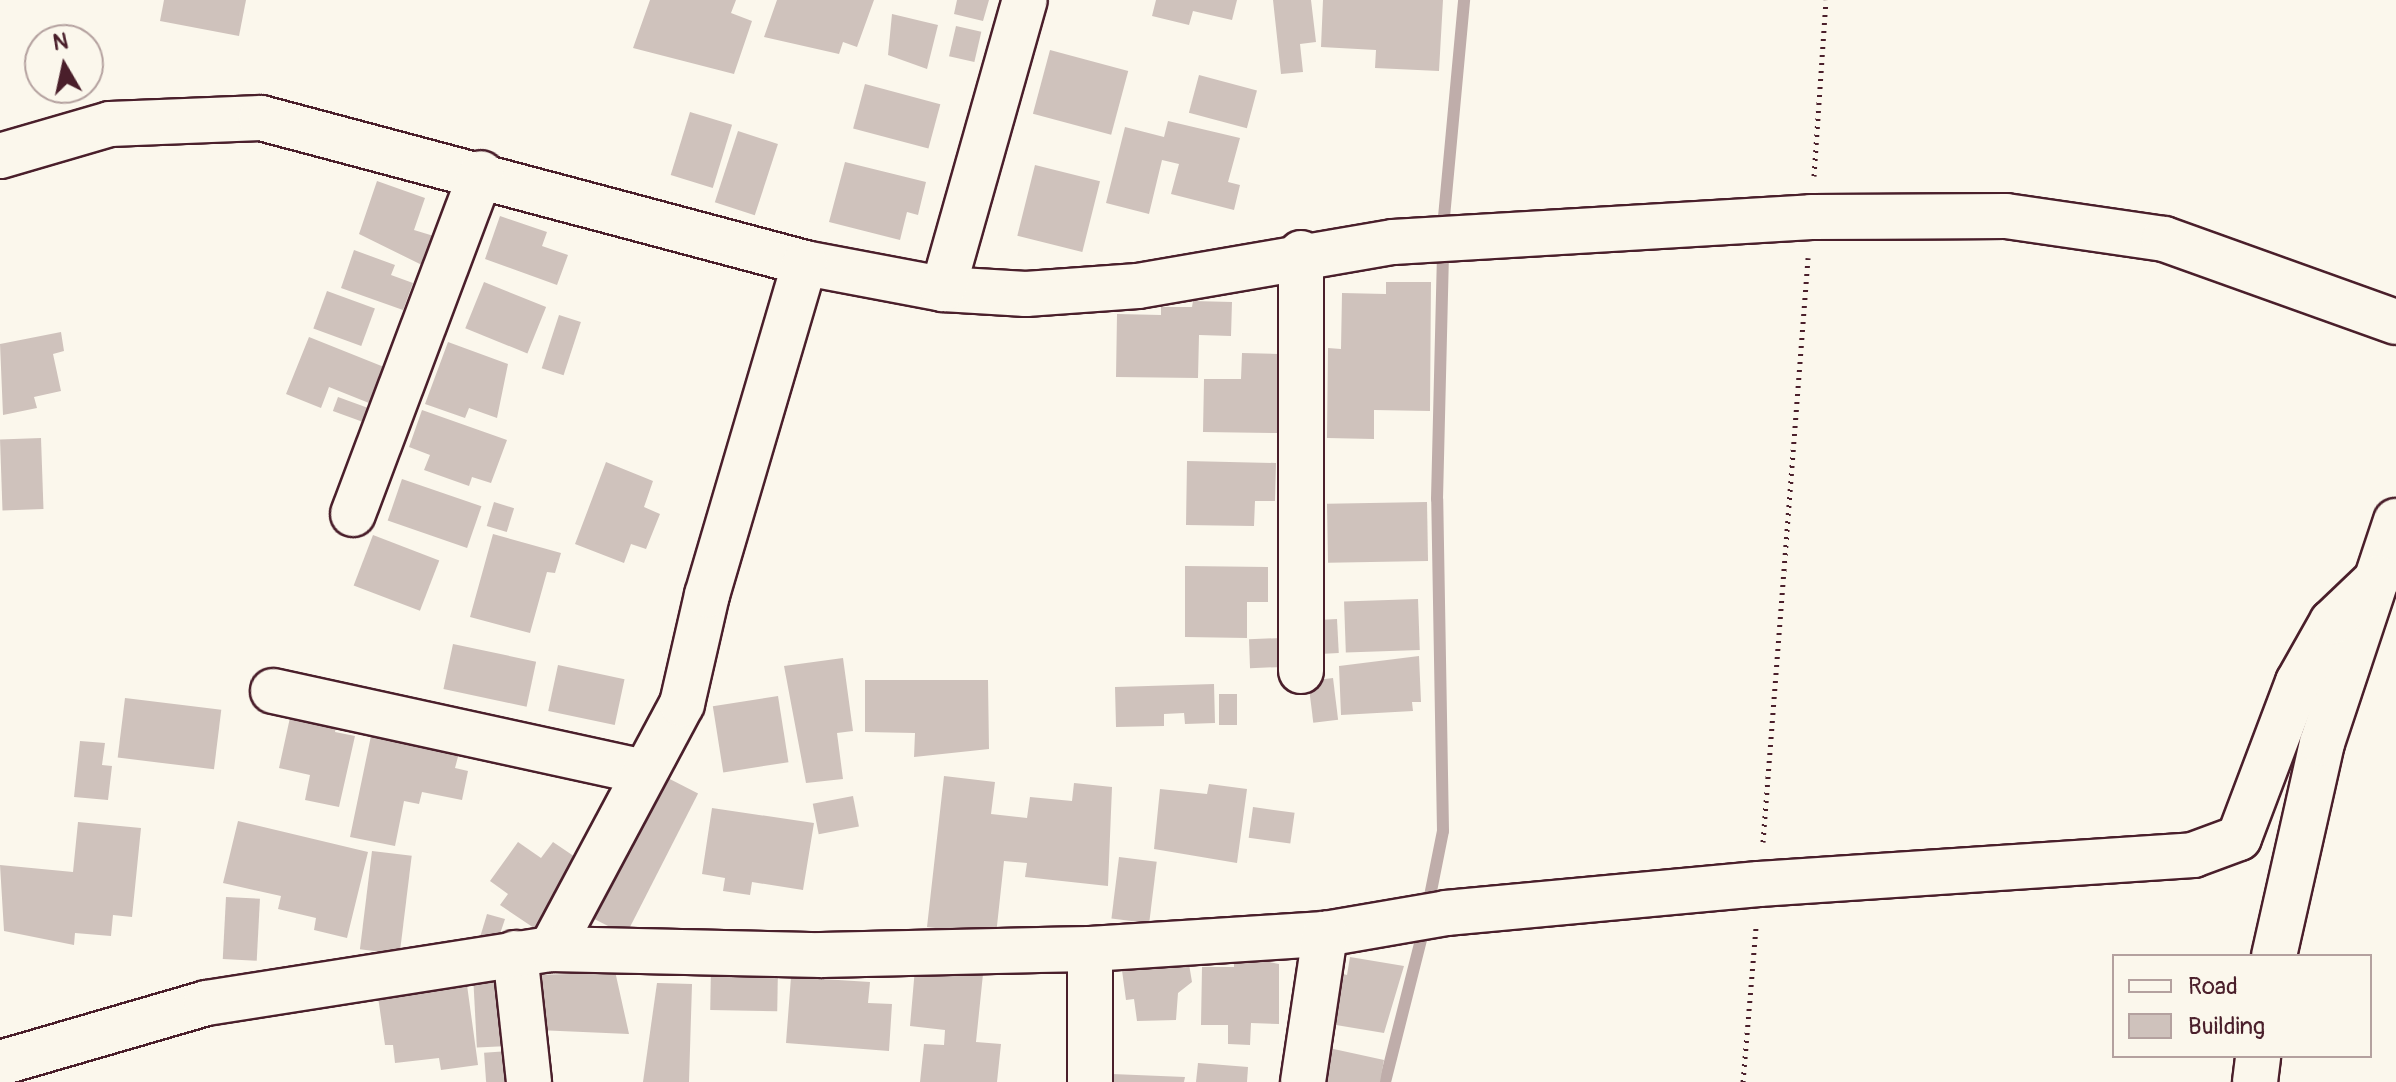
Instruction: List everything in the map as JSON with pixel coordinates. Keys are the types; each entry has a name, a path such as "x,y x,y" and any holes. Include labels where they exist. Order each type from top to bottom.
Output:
{"street":[{"path":"943,289 1025,0"},
{"path":"0,156 110,124 261,118 481,173 805,263 943,289 1026,294 1138,286 1301,253 1811,217 2006,216 2164,239 2396,322"},
{"path":"353,514 481,173"},
{"path":"1301,253 1301,671"},
{"path":"529,1082 533,951 682,704 707,595 805,263"},
{"path":"2274,954 2322,743 2396,521"},
{"path":"0,1063 206,1003 533,951 821,955 1090,949 1325,934 1411,921 1759,884 2193,855 2239,838 2298,682 2332,622 2378,578"},
{"path":"273,691 643,772"},
{"path":"1303,1082 1325,934"},
{"path":"1090,949 1090,1082"},
{"path":"2255,1082 2258,1058"}],"path":[{"path":"1743,1082 1826,0"}],"building":[{"path":"164,0 246,0 239,36 160,21"},
{"path":"650,0 736,0 731,13 752,21 734,74 633,48"},
{"path":"777,0 874,0 857,47 843,42 839,54 764,37"},
{"path":"957,0 989,0 983,21 954,14"},
{"path":"1156,0 1237,0 1232,20 1193,11 1189,25 1152,16"},
{"path":"1273,0 1311,0 1316,42 1300,44 1303,72 1281,74"},
{"path":"1323,0 1443,0 1439,71 1375,68 1376,50 1321,47"},
{"path":"892,14 938,25 927,69 888,55"},
{"path":"956,26 981,32 974,62 949,56"},
{"path":"1050,50 1128,71 1111,135 1033,114"},
{"path":"1199,75 1257,91 1247,128 1189,113"},
{"path":"865,84 940,104 928,149 853,128"},
{"path":"690,112 732,125 713,188 671,175"},
{"path":"1168,121 1240,138 1228,182 1240,185 1234,210 1171,194 1179,164 1162,160 1149,214 1106,203 1125,127 1164,137"},
{"path":"738,131 778,144 755,215 715,202"},
{"path":"845,162 926,182 918,215 907,212 900,240 829,222"},
{"path":"1035,165 1100,181 1082,252 1017,236"},
{"path":"377,181 425,198 414,230 437,237 426,267 359,234"},
{"path":"500,216 547,232 542,246 568,255 557,285 485,259"},
{"path":"354,250 395,265 391,275 413,283 403,310 341,288"},
{"path":"484,282 546,307 527,353 465,328"},
{"path":"1386,282 1431,282 1430,411 1374,410 1374,439 1327,438 1328,348 1341,349 1342,293 1386,294"},
{"path":"327,291 375,308 361,346 313,329"},
{"path":"1193,301 1232,302 1231,336 1199,335 1198,378 1116,377 1117,314 1161,315 1161,307 1192,307"},
{"path":"559,315 581,322 564,375 542,368"},
{"path":"61,332 64,351 53,354 61,391 34,397 37,408 3,415 0,344"},
{"path":"309,337 384,367 369,403 329,387 321,408 286,394"},
{"path":"448,342 508,364 497,418 469,408 465,418 425,404"},
{"path":"1242,353 1279,354 1277,433 1203,432 1204,379 1241,379"},
{"path":"338,397 371,409 366,423 333,411"},
{"path":"422,410 507,440 491,483 472,477 469,486 424,470 430,455 409,447"},
{"path":"41,438 43,509 3,510 0,439"},
{"path":"1187,461 1276,463 1275,501 1255,501 1254,526 1186,525"},
{"path":"606,462 653,481 644,507 660,514 646,549 631,544 624,563 575,544"},
{"path":"402,479 481,506 467,548 388,521"},
{"path":"494,502 514,508 507,532 487,526"},
{"path":"1427,502 1428,561 1328,563 1327,504"},
{"path":"493,534 561,553 555,573 547,572 530,633 470,617"},
{"path":"373,535 439,560 420,611 354,585"},
{"path":"1185,566 1268,567 1268,602 1247,602 1247,638 1185,637"},
{"path":"1418,599 1420,650 1346,653 1344,602"},
{"path":"1337,619 1339,653 1320,654 1318,620"},
{"path":"1282,638 1283,667 1250,668 1249,639"},
{"path":"453,644 536,662 527,707 443,689"},
{"path":"1419,656 1421,702 1412,702 1413,711 1341,715 1339,666"},
{"path":"843,658 853,731 837,733 843,779 806,783 784,666"},
{"path":"558,665 625,679 615,725 548,711"},
{"path":"1333,678 1338,720 1313,723 1308,681"},
{"path":"865,680 988,680 989,749 914,757 915,733 865,732"},
{"path":"1214,684 1215,723 1185,724 1184,713 1164,714 1164,726 1116,727 1115,687"},
{"path":"1219,694 1237,694 1237,725 1219,725"},
{"path":"778,696 788,762 723,772 713,706"},
{"path":"125,698 221,710 214,769 118,758"},
{"path":"291,713 337,722 335,732 355,736 339,807 305,800 310,775 279,768"},
{"path":"372,731 460,749 455,768 468,771 462,800 422,792 419,804 404,801 395,846 350,837"},
{"path":"80,741 105,743 102,765 112,766 108,800 74,797"},
{"path":"658,773 698,793 626,935 586,915"},
{"path":"944,776 995,782 991,814 1027,818 1030,797 1072,801 1074,783 1112,787 1108,886 1025,877 1027,863 1004,861 996,935 927,927"},
{"path":"1209,784 1247,789 1237,863 1154,849 1160,789 1207,794"},
{"path":"853,796 859,826 819,834 813,804"},
{"path":"1253,807 1295,813 1290,844 1249,838"},
{"path":"712,808 814,823 803,890 752,882 750,895 723,891 725,878 702,874"},
{"path":"238,821 368,852 347,938 314,930 316,918 278,909 281,896 223,883"},
{"path":"78,822 141,828 132,917 113,915 111,936 75,933 74,945 4,931 0,865 73,872"},
{"path":"518,842 541,858 553,842 584,863 537,930 500,905 508,894 490,881"},
{"path":"372,851 412,856 400,954 360,949"},
{"path":"1119,857 1157,862 1149,923 1111,919"},
{"path":"226,897 260,899 257,961 223,959"},
{"path":"487,914 505,919 497,943 478,944"},
{"path":"1234,955 1279,964 1279,1024 1251,1023 1250,1045 1228,1044 1228,1025 1201,1025 1202,967 1234,967"},
{"path":"1350,957 1404,966 1384,1033 1330,1024 1339,973 1347,975"},
{"path":"1153,958 1155,968 1188,958 1192,982 1178,993 1176,1020 1137,1021 1134,999 1126,1000 1121,963"},
{"path":"588,964 589,973 615,971 629,1034 537,1030 534,975 570,974 570,965"},
{"path":"711,966 778,967 777,1011 710,1010"},
{"path":"915,968 983,974 976,1042 1001,1044 997,1082 920,1082 924,1044 944,1045 945,1030 910,1026"},
{"path":"505,973 509,1046 477,1048 473,975"},
{"path":"791,977 870,982 868,1003 892,1004 889,1051 786,1043"},
{"path":"657,983 692,984 689,1082 643,1082"},
{"path":"467,985 478,1065 441,1070 439,1058 395,1063 393,1045 385,1045 378,997"},
{"path":"1329,1048 1384,1060 1380,1082 1322,1082"},
{"path":"509,1051 511,1082 486,1082 484,1053"},
{"path":"1198,1063 1248,1067 1247,1082 1196,1082"},
{"path":"1112,1074 1185,1077 1184,1082 1112,1082"}],"waterway":[{"path":"1428,906 1443,831 1437,499 1444,217 1464,0"},
{"path":"1385,1082 1425,924"}]}
